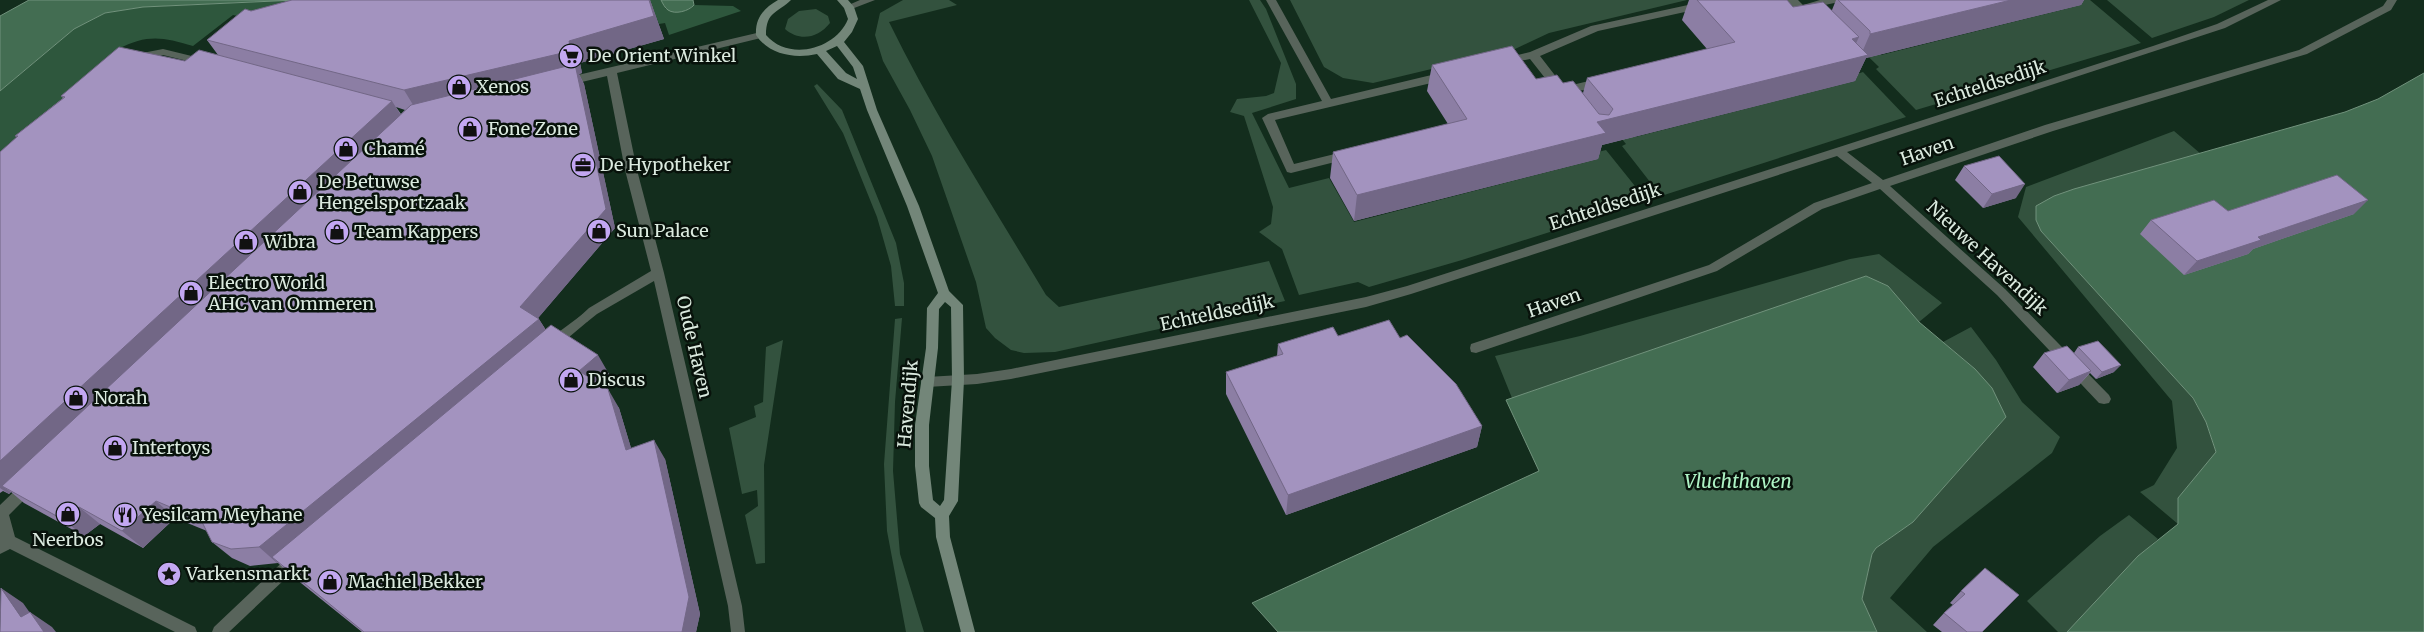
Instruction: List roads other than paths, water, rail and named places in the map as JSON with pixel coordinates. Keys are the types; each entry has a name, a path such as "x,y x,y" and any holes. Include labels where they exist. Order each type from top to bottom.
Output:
{"main road":[{"path":"786,0 769,11 762,19 761,35 771,46 788,52 810,52 846,34 853,19 846,3"},
{"path":"837,40 858,66 864,87 913,206 944,294 957,305 958,380 951,501 942,515 943,537 968,632"},
{"path":"819,49 842,76 864,87"},
{"name":"Havendijk","path":"942,515 926,503 922,466 922,425 932,348 932,308 944,294"}],"street":[{"path":"846,3 870,0"},
{"path":"1271,0 1328,103"},
{"path":"1496,64 1533,55 1595,28 1726,0"},
{"path":"1792,0 1819,28"},
{"path":"1800,8 1835,0"},
{"name":"Echteldsedijk","path":"927,382 1011,374 1366,302 1407,291 1838,150 1924,126 2166,45 2221,26 2276,0"},
{"name":"Haven","path":"1476,348 1713,268 1818,206 2049,128 2303,52 2387,8 2392,0"},
{"path":"558,84 761,35"},
{"path":"123,62 145,54 163,52 210,64"},
{"path":"1533,55 1565,95 1610,79"},
{"name":"Oude Haven","path":"611,71 631,170 658,273 736,606 738,632"},
{"path":"1357,153 1291,169 1268,118 1458,72"},
{"name":"Nieuwe Havendijk","path":"1838,150 1882,184 2001,292 2104,400"},
{"path":"538,356 593,311 658,273"},
{"path":"36,479 0,513 5,544 58,564 190,632"},
{"path":"219,632 283,570 306,551"}],"water":[{"path":"29,0 297,0 143,7 105,13 74,29 0,91 0,16"},
{"path":"661,0 693,0 694,5 685,11 674,12 667,9"},
{"path":"2424,73 2424,632 2067,632 2138,556 2178,524 2178,498 2216,452 2206,422 2193,398 2041,231 2036,220 2036,206 2054,196 2074,189 2345,112 2378,99"},
{"name":"Vluchthaven","path":"1866,276 1888,286 1919,322 1975,369 1992,388 2006,417 1913,522 1876,548 1872,554 1862,599 1877,632 1278,632 1252,603 1539,471 1506,400"}],"place":[{"name":"De Orient Winkel","path":"571,56"},
{"name":"Xenos","path":"459,87"},
{"name":"Fone Zone","path":"470,129"},
{"name":"Chamé","path":"346,149"},
{"name":"De Hypotheker","path":"583,165"},
{"name":"De Betuwse Hengelsportzaak","path":"300,192"},
{"name":"Sun Palace","path":"599,231"},
{"name":"Team Kappers","path":"337,232"},
{"name":"Wibra","path":"246,242"},
{"name":"Electro World AHC van Ommeren","path":"191,293"},
{"name":"Discus","path":"571,380"},
{"name":"Norah","path":"76,398"},
{"name":"Intertoys","path":"115,448"},
{"name":"Neerbos","path":"68,514"},
{"name":"Yesilcam Meyhane","path":"125,515"},
{"name":"Varkensmarkt","path":"169,574"},
{"name":"Machiel Bekker","path":"330,582"}]}
